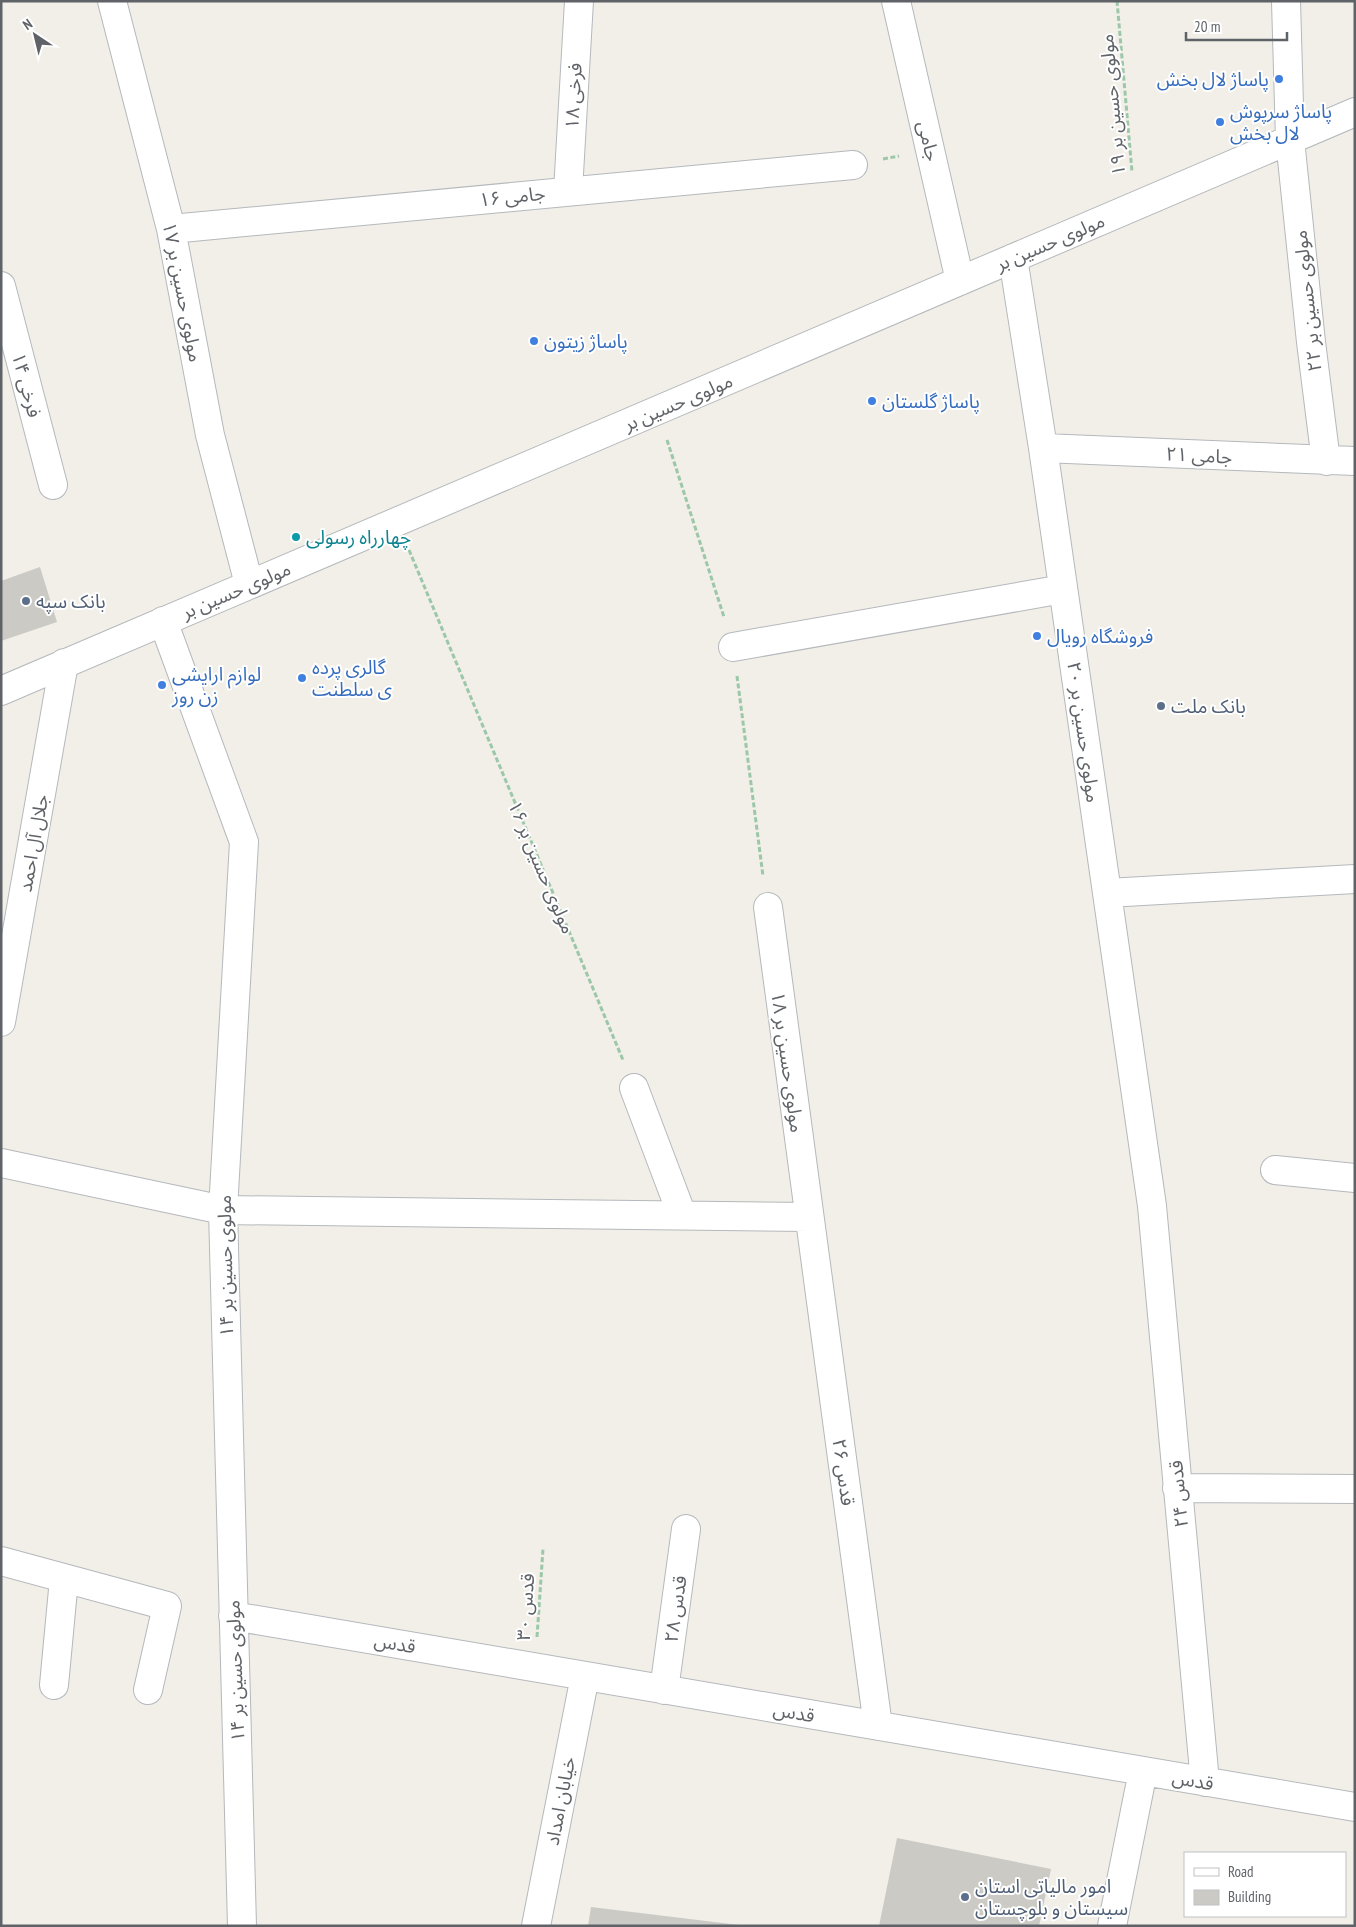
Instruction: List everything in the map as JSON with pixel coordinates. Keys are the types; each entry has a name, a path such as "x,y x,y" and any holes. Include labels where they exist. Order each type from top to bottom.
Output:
{"street":[{"name":"مولوی حسین بر ۱۷","path":"112,1 171,229 210,435 249,584"},
{"name":"فرخی ۱۸","path":"568,191 579,1"},
{"name":"جامی","path":"896,1 960,281"},
{"name":"مولوی حسین بر ۲۲","path":"1286,1 1290,140 1311,342 1326,461"},
{"name":"مولوی حسین بر","path":"1,691 1355,112"},
{"name":"جامی ۱۶","path":"171,229 853,165"},
{"name":"مولوی حسین بر ۲۰","path":"1013,258 1043,448 1152,1206"},
{"name":"فرخی ۱۴","path":"1,286 53,485"},
{"name":"جامی ۲۱","path":"1043,448 1355,461"},
{"path":"734,647 1063,589"},
{"name":"مولوی حسین بر ۱۴","path":"162,621 244,842 223,1210 242,1926"},
{"name":"جلال آل احمد","path":"1,1022 6,968 64,663"},
{"path":"1107,893 1355,879"},
{"name":"مولوی حسین بر ۱۸","path":"768,907 809,1217"},
{"path":"634,1088 682,1216"},
{"path":"1,1163 223,1210 809,1217"},
{"path":"1276,1170 1355,1178"},
{"name":"قدس ۲۴","path":"1152,1206 1205,1782"},
{"name":"قدس ۲۶","path":"809,1217 878,1726"},
{"path":"1177,1488 1355,1489"},
{"name":"قدس ۲۸","path":"664,1690 686,1529"},
{"path":"1,1561 167,1606 148,1690"},
{"path":"54,1685 64,1579"},
{"name":"قدس","path":"233,1616 1355,1807"},
{"name":"خیابان امداد","path":"536,1926 585,1676"},
{"path":"1112,1926 1142,1771"}],"path":[{"name":"مولوی حسین بر ۱۹","path":"1117,1 1135,206"},
{"path":"853,165 931,149"},
{"name":"مولوی حسین بر ۱۶","path":"397,521 634,1088"},
{"name":"قدس ۳۰","path":"534,1667 543,1549"}],"building":[{"name":"بانک سپه","path":"40,567 57,622 1,641 1,581"},
{"name":"امور مالیاتی استان سیستان و بلوچستان","path":"897,1838 1051,1869 1039,1926 879,1926"},
{"path":"591,1907 739,1925 739,1926 588,1926"}],"place":[{"name":"پاساژ لال بخش","path":"1279,79"},
{"name":"پاساژ سرپوش لال بخش","path":"1220,122"},
{"name":"پاساژ زیتون","path":"534,341"},
{"name":"پاساژ گلستان","path":"872,401"},
{"name":"چهارراه رسولی","path":"296,537"},
{"name":"بانک سپه","path":"26,601"},
{"name":"فروشگاه رویال","path":"1037,636"},
{"name":"گالری پرده ی سلطنت","path":"302,678"},
{"name":"لوازم ارایشی زن روز","path":"162,685"},
{"name":"بانک ملت","path":"1161,706"},
{"name":"امور مالیاتی استان سیستان و بلوچستان","path":"965,1897"}]}
